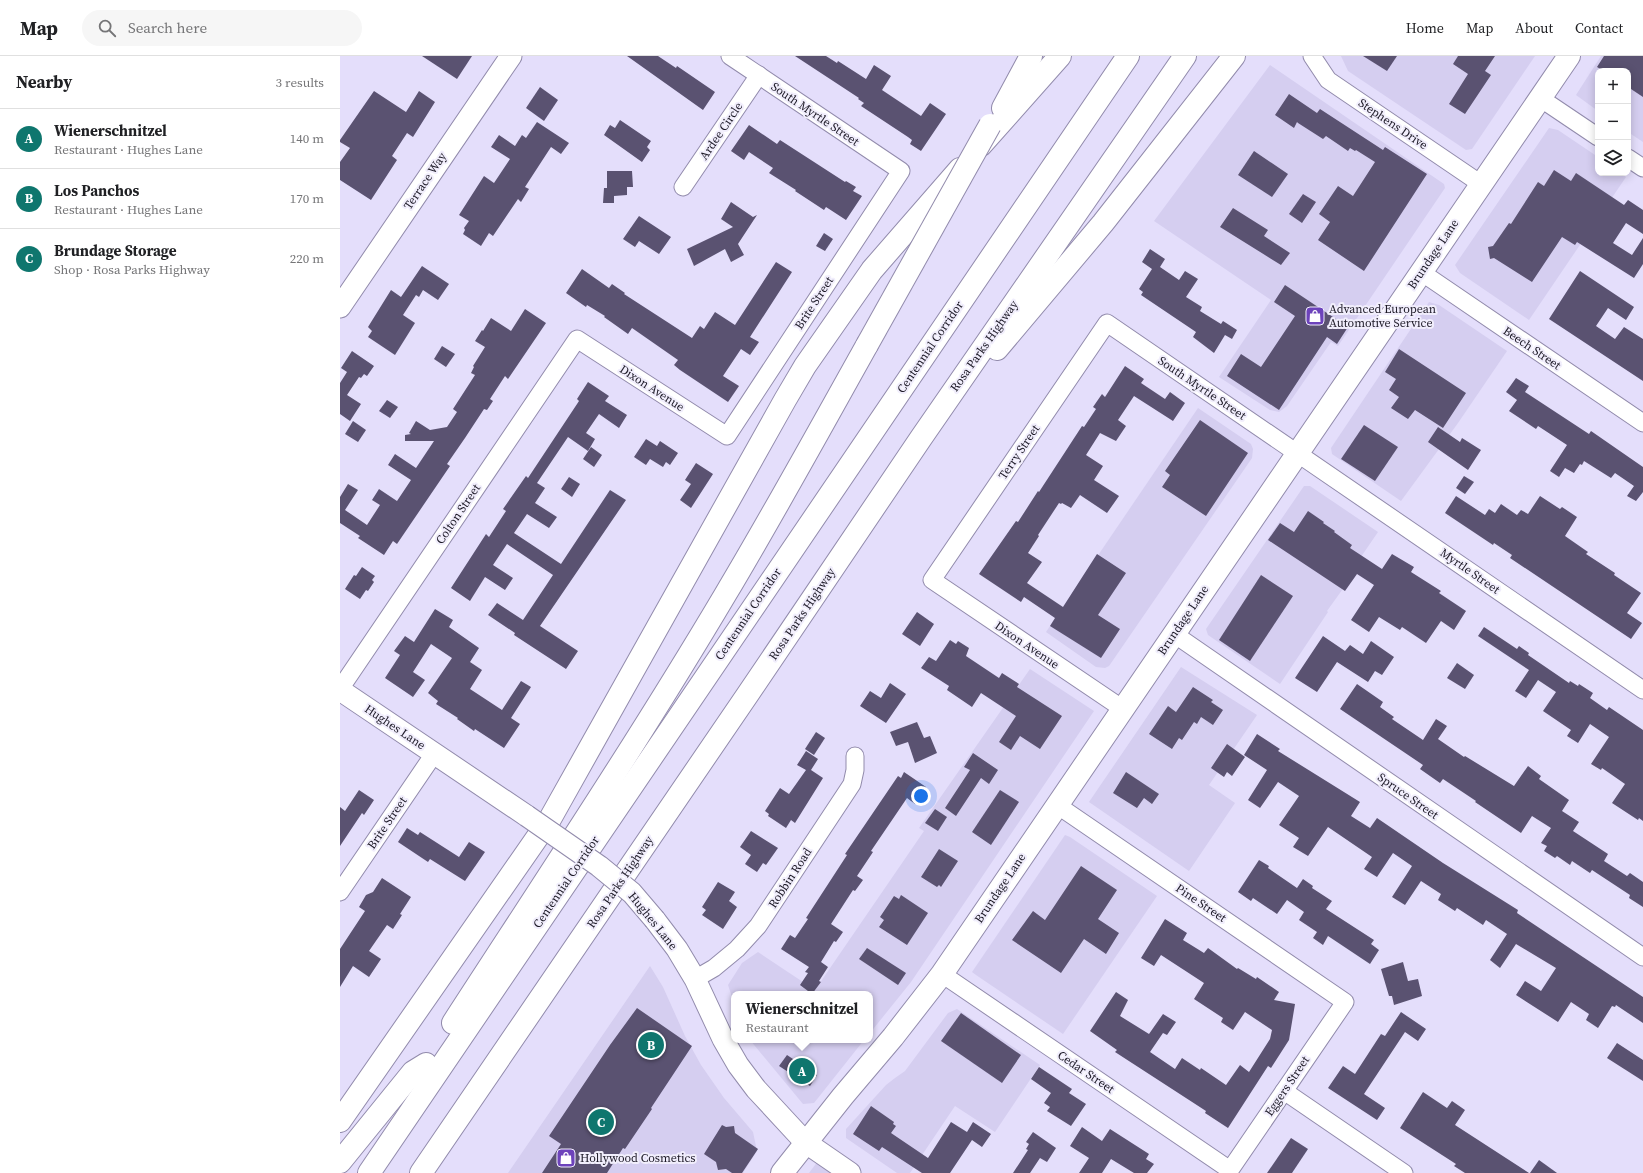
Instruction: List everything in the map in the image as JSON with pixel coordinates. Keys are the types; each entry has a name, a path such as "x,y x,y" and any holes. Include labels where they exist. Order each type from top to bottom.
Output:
{"main road":[{"path":"990,125 992,107 1020,56"},
{"path":"353,1173 522,917 684,663 772,514 990,125 1000,112 1031,56"},
{"path":"340,1121 550,819 805,366 872,270 1060,56"},
{"name":"Centennial Corridor","path":"369,1173 1128,56"},
{"name":"Rosa Parks Highway","path":"421,1173 921,438 1185,56"},
{"path":"921,438 1103,223 1234,56"},
{"name":"Brundage Lane","path":"782,1173 805,1142 893,1037 942,974 1568,56"},
{"path":"340,1162 413,1072 426,1064"}],"street":[{"name":"Terrace Way","path":"340,307 511,56"},
{"name":"South Myrtle Street","path":"730,56 901,171"},
{"name":"Stephens Drive","path":"1312,56 1328,80 1481,184"},
{"name":"Ardee Circle","path":"683,187 759,76"},
{"path":"1540,98 1595,135"},
{"path":"1631,160 1643,168"},
{"name":"Brite Street","path":"727,436 901,171"},
{"name":"Beech Street","path":"1421,272 1643,423"},
{"name":"South Myrtle Street","path":"1107,323 1298,453"},
{"name":"Terry Street","path":"932,580 1107,323"},
{"name":"Dixon Avenue","path":"577,339 727,436"},
{"name":"Colton Street","path":"340,689 577,339"},
{"name":"Myrtle Street","path":"1298,453 1643,690"},
{"name":"Dixon Avenue","path":"932,580 1122,709"},
{"name":"Spruce Street","path":"1174,634 1643,957"},
{"name":"Hughes Lane","path":"340,689 600,866 632,893 677,948 695,980 723,1039 738,1065 756,1089 805,1142 850,1173"},
{"name":"Brite Street","path":"340,892 434,754"},
{"name":"Robbin Road","path":"695,980 714,968 737,949 758,926 852,784 855,770 855,756"},
{"name":"Pine Street","path":"1057,805 1345,1002"},
{"name":"Cedar Street","path":"942,974 1230,1170"},
{"name":"Eggers Street","path":"1230,1170 1345,1002"},
{"path":"1284,1091 1404,1173"}],"shaded area":[{"path":"1341,56 1535,56 1472,149 1466,150 1348,71"},
{"path":"1601,56 1643,56 1643,142 1631,134 1631,68 1595,68 1595,109 1576,95"},
{"path":"1270,65 1444,184 1445,188 1338,346 1331,342 1287,406 1279,412 1270,410 1219,377 1271,300 1154,221"},
{"path":"1549,128 1558,130 1595,155 1595,176 1626,177 1529,320 1460,273 1455,265"},
{"path":"1429,302 1439,305 1507,351 1458,423 1401,501 1332,454 1331,448"},
{"path":"1198,408 1251,444 1253,449 1252,458 1109,666 1105,668 1096,667 1046,632"},
{"path":"1304,486 1310,486 1378,532 1352,570 1355,572 1327,611 1328,612 1280,684 1208,635 1206,629"},
{"path":"1181,667 1257,715 1209,785 1235,803 1189,871 1089,802"},
{"path":"1030,669 1094,711 911,982 873,1029 873,991 731,991 731,994 728,985 742,963 758,952 815,990 924,831 919,828"},
{"path":"1065,835 1157,896 1063,1034 972,972"},
{"path":"650,966 663,987 685,1036 701,1065 724,1098 753,1132 757,1151 743,1173 508,1173"},
{"path":"957,1009 1040,1065 995,1132 955,1106 910,1173 897,1173 846,1138 846,1129 886,1085 905,1071 948,1013"},
{"path":"752,1043 862,1043 814,1103 803,1104"},
{"path":"818,1161 835,1173 809,1173"}],"building":[{"path":"422,56 472,56 457,79"},
{"path":"627,56 658,56 676,68 677,66 715,92 703,110"},
{"path":"795,56 826,56 837,63 838,61 866,79 874,65 891,76 882,90 921,116 930,103 946,114 921,151 910,144 912,140 908,137 861,106 864,103 858,99 859,98"},
{"path":"1363,56 1397,56 1387,71"},
{"path":"1458,56 1495,56 1485,71 1491,75 1465,114 1449,104 1468,74 1453,64"},
{"path":"1604,56 1643,56 1643,97 1631,89 1631,68 1597,67"},
{"path":"540,87 558,100 544,121 526,108"},
{"path":"374,91 406,112 419,91 435,102 413,137 407,133 392,156 397,160 371,200 340,180 340,162 350,148 340,142 340,140"},
{"path":"1289,94 1317,113 1320,109 1383,150 1385,147 1427,174 1364,271 1318,240 1330,222 1319,214 1338,186 1353,196 1375,162 1356,150 1355,151 1350,148 1348,151 1326,136 1323,139 1297,122 1294,128 1275,115"},
{"path":"620,120 651,141 647,147 650,150 642,162 604,135 610,125 615,128"},
{"path":"537,122 569,143 561,154 551,147 525,187 529,189 521,202 518,199 493,236 489,233 481,246 463,234 465,230 464,228 469,221 459,215 484,176 494,183 510,159 491,147 499,135 515,146 522,135 526,138"},
{"path":"749,125 777,144 780,140 845,182 846,181 856,187 853,191 862,196 846,220 826,207 824,210 769,173 773,168 749,152 744,160 731,151"},
{"path":"1254,151 1288,174 1272,197 1238,175"},
{"path":"1554,170 1571,181 1576,173 1624,205 1628,200 1643,210 1643,234 1626,223 1613,243 1632,255 1643,238 1643,264 1634,278 1577,242 1575,245 1562,237 1532,282 1494,258 1490,259 1488,247 1493,246 1509,223 1511,224 1538,182 1544,186"},
{"path":"607,171 632,171 633,187 627,187 627,195 614,196 614,203 603,203 604,188 607,188"},
{"path":"1303,194 1316,202 1302,223 1289,214"},
{"path":"731,202 753,217 757,215 738,244 744,255 731,262 725,249 694,266 687,249 733,227 721,219"},
{"path":"1233,208 1268,230 1264,236 1290,253 1281,265 1220,227"},
{"path":"639,216 671,237 659,254 639,241 635,247 623,239"},
{"path":"824,233 833,239 825,251 816,246"},
{"path":"1150,249 1165,259 1160,267 1179,280 1185,271 1198,279 1186,297 1202,307 1200,311 1221,324 1223,321 1237,330 1232,339 1225,335 1214,353 1193,337 1196,332 1141,295 1143,292 1139,289 1152,269 1142,262"},
{"path":"776,262 792,272 750,337 759,342 750,355 741,349 723,376 739,386 728,402 680,370 674,365 678,360 632,328 628,334 604,317 605,316 587,305 586,307 566,293 582,269 609,288 612,284 625,293 624,294 692,338 700,326 704,329 715,312 735,325"},
{"path":"422,266 449,284 438,300 423,290 419,297 416,295 403,315 415,323 395,355 368,337 372,331 368,327 391,290 401,297"},
{"path":"1580,271 1634,307 1626,320 1608,308 1596,326 1615,339 1624,327 1643,339 1643,381 1549,319"},
{"path":"1285,285 1348,327 1337,344 1327,337 1279,410 1227,376 1241,354 1261,367 1295,316 1274,302"},
{"path":"525,309 546,323 508,379 505,376 490,399 493,401 487,410 484,409 447,464 450,466 397,544 393,541 384,555 358,538 360,536 340,523 340,497 348,484 358,490 345,510 367,525 380,505 372,500 379,489 397,501 411,480 388,465 395,454 416,468 434,441 405,441 405,435 411,434 409,433 416,421 430,430 447,427 457,412 453,409 475,375 471,373 474,367 473,366 485,347 475,341 482,330 483,331 491,318 511,331"},
{"path":"442,346 455,354 446,367 434,359"},
{"path":"1399,349 1466,393 1443,428 1415,410 1408,419 1391,408 1399,397 1389,390 1396,379 1385,372"},
{"path":"352,351 374,366 367,376 364,374 361,378 359,377 347,395 361,404 350,421 340,414 340,383 347,372 341,368"},
{"path":"1125,366 1144,379 1141,383 1165,399 1170,392 1185,403 1173,421 1134,396 1118,420 1126,426 1116,441 1100,433 1086,455 1103,466 1094,480 1119,496 1107,513 1080,495 1071,508 1059,503 1028,553 1042,562 1027,583 1063,607 1097,554 1126,573 1098,615 1120,629 1101,658 1050,626 1055,618 1024,597 1021,602 979,574 1016,521 1018,522 1038,491 1039,492 1082,426 1084,427 1096,409 1093,407 1102,394 1105,397"},
{"path":"1516,378 1529,386 1525,392 1589,434 1591,431 1643,467 1643,492 1636,501 1627,496 1634,486 1615,473 1611,478 1584,461 1574,473 1565,468 1559,477 1550,471 1567,445 1538,426 1536,429 1509,411 1517,400 1506,392"},
{"path":"588,382 609,396 605,401 627,415 619,428 599,414 586,433 595,439 588,451 568,437 537,483 545,488 535,503 557,517 549,528 527,514 514,533 561,564 610,490 626,500 540,626 578,651 566,669 514,635 515,633 488,615 497,603 523,620 553,575 507,544 493,565 513,578 505,590 485,577 470,601 451,588 486,534 489,537 506,511 503,509 526,476 528,478 579,401 577,399"},
{"path":"387,400 398,407 390,418 379,411"},
{"path":"1200,420 1248,453 1206,516 1162,487 1170,475 1165,471"},
{"path":"353,421 366,430 358,442 345,434"},
{"path":"1364,425 1398,447 1375,481 1341,459"},
{"path":"1438,427 1460,442 1462,438 1481,450 1468,470 1428,442"},
{"path":"646,439 657,446 660,441 678,453 670,465 666,462 663,467 650,459 646,465 634,457"},
{"path":"591,447 602,455 594,467 583,459"},
{"path":"696,463 713,474 691,508 680,500 691,484 685,480"},
{"path":"1464,476 1474,482 1465,494 1456,488"},
{"path":"569,477 580,484 572,497 561,489"},
{"path":"1456,496 1485,515 1489,509 1495,513 1501,504 1517,515 1521,510 1528,514 1540,496 1560,509 1562,507 1577,517 1565,536 1588,552 1586,554 1615,573 1614,575 1641,593 1627,613 1642,623 1631,639 1510,558 1512,555 1494,543 1493,545 1445,513"},
{"path":"1308,511 1352,545 1350,548 1382,569 1392,554 1414,567 1411,572 1441,591 1439,593 1466,611 1454,630 1441,621 1426,643 1402,627 1400,630 1379,617 1369,632 1351,620 1374,585 1357,574 1345,591 1268,540 1280,523 1294,532"},
{"path":"362,567 375,576 372,580 374,582 360,599 345,589 354,575 356,576"},
{"path":"1261,575 1293,596 1250,661 1219,640"},
{"path":"435,609 453,620 449,627 479,648 470,662 482,670 470,689 502,710 521,681 531,687 511,718 520,724 504,748 475,729 474,731 457,719 458,718 436,704 438,701 428,693 452,658 431,644 413,672 425,680 413,697 385,678 400,655 394,651 405,636 414,642"},
{"path":"917,612 934,624 920,646 902,634"},
{"path":"1484,627 1517,649 1519,646 1529,653 1528,655 1569,683 1570,681 1578,686 1579,684 1593,693 1590,698 1607,710 1609,707 1643,730 1643,821 1639,818 1638,820 1612,803 1625,784 1602,768 1601,770 1591,764 1609,737 1590,724 1578,743 1567,736 1571,730 1543,711 1556,692 1538,680 1526,698 1515,691 1529,670 1478,636"},
{"path":"1323,636 1345,651 1350,645 1363,654 1371,641 1394,657 1382,675 1375,671 1368,682 1337,662 1317,692 1295,678"},
{"path":"950,640 956,644 958,641 969,648 966,656 999,678 1002,673 1019,684 1017,687 1062,716 1040,749 1020,736 1011,750 999,742 1016,716 981,693 972,707 947,690 949,686 921,668 929,657 936,661"},
{"path":"1457,663 1474,675 1465,689 1447,678"},
{"path":"890,683 906,694 886,723 860,706 870,691 881,698"},
{"path":"1357,684 1383,702 1380,707 1394,717 1392,719 1423,740 1436,719 1447,726 1438,739 1464,757 1465,756 1514,786 1528,766 1541,776 1539,779 1569,800 1562,811 1579,822 1573,831 1608,854 1604,861 1627,876 1630,873 1643,882 1643,907 1629,898 1630,895 1592,870 1590,873 1572,861 1570,865 1557,856 1555,858 1544,851 1547,846 1541,843 1551,828 1532,816 1521,833 1443,779 1440,783 1420,769 1423,765 1340,709"},
{"path":"1193,687 1213,700 1211,702 1223,710 1213,725 1201,717 1197,724 1194,722 1182,740 1179,738 1172,749 1149,734 1168,706 1176,712"},
{"path":"917,722 924,738 930,736 937,753 915,763 908,742 896,746 890,732"},
{"path":"816,732 825,738 814,755 805,749"},
{"path":"1257,734 1280,749 1278,751 1360,802 1351,816 1370,828 1377,818 1443,863 1518,910 1517,913 1643,997 1643,1023 1616,1005 1615,1007 1612,1006 1598,1028 1586,1020 1589,1014 1571,1002 1558,1022 1516,995 1525,981 1541,991 1556,968 1516,944 1500,968 1490,960 1507,934 1486,920 1483,925 1457,908 1455,911 1438,900 1441,894 1421,881 1405,905 1392,897 1412,866 1393,853 1377,877 1364,869 1372,857 1328,827 1308,856 1293,847 1299,838 1279,825 1299,796 1278,782 1260,808 1248,800 1267,770 1244,755"},
{"path":"1227,744 1245,757 1232,776 1227,772 1224,777 1211,768"},
{"path":"806,751 818,759 811,770 823,778 795,823 791,820 786,828 768,816 769,814 765,811 780,788 789,794 806,770 797,765"},
{"path":"973,753 998,770 989,784 981,778 956,816 945,808 970,770 964,767"},
{"path":"904,772 926,787 915,804 907,798 871,851 873,852 857,876 863,880 855,891 853,890 831,924 843,932 836,942 834,941 821,962 828,967 819,981 821,982 814,991 808,991 800,985 808,973 805,972 809,967 781,949 790,935 795,938 808,919 806,918 847,855 845,854 898,776 901,778"},
{"path":"1126,772 1159,794 1152,804 1144,798 1137,808 1113,793"},
{"path":"359,790 374,800 364,815 362,813 340,846 340,807 345,811"},
{"path":"1000,790 1019,802 991,845 972,832"},
{"path":"935,809 947,817 938,831 925,823"},
{"path":"407,828 418,835 420,832 459,857 469,842 485,852 465,881 430,859 428,862 398,842"},
{"path":"751,831 778,848 766,865 763,863 757,872 745,864 751,855 740,847"},
{"path":"939,849 958,861 941,887 939,885 937,887 921,877"},
{"path":"1259,860 1297,888 1303,879 1313,886 1312,888 1332,901 1326,909 1374,940 1371,944 1379,950 1370,964 1328,936 1323,945 1313,938 1317,932 1299,920 1304,912 1287,900 1277,914 1253,898 1251,901 1238,892"},
{"path":"1081,866 1117,890 1098,919 1119,933 1106,954 1084,939 1061,973 1012,940 1033,911 1045,920"},
{"path":"382,878 411,897 400,914 402,915 393,929 387,925 369,951 381,959 369,977 353,966 340,987 340,949 365,911 359,907 366,895 373,892"},
{"path":"718,882 735,892 729,901 737,907 723,929 702,915 706,910 702,907"},
{"path":"901,895 928,913 907,945 879,927 884,920 880,917 894,896 899,899"},
{"path":"1165,919 1187,933 1183,940 1204,953 1208,948 1237,969 1238,968 1256,979 1257,977 1279,992 1274,1000 1295,1004 1289,1040 1271,1068 1268,1066 1228,1128 1205,1113 1206,1111 1115,1052 1117,1050 1090,1031 1116,992 1128,1000 1120,1016 1149,1034 1163,1014 1176,1022 1167,1035 1163,1033 1150,1052 1175,1069 1182,1058 1200,1070 1201,1068 1226,1085 1240,1065 1249,1072 1270,1039 1272,1030 1245,1012 1233,1030 1221,1022 1223,1018 1194,999 1204,983 1161,955 1154,966 1141,958"},
{"path":"867,948 906,973 898,985 859,959"},
{"path":"1403,962 1408,981 1418,979 1422,996 1394,1005 1392,996 1389,996 1381,969"},
{"path":"637,1008 692,1046 651,1108 652,1109 625,1149 623,1148 607,1173 542,1173 561,1144 549,1136 610,1045"},
{"path":"1401,1012 1426,1029 1418,1041 1405,1032 1364,1094 1385,1108 1377,1120 1328,1088 1343,1066 1355,1074 1381,1034 1385,1036"},
{"path":"961,1013 1021,1055 1002,1083 941,1041"},
{"path":"1617,1043 1643,1060 1643,1081 1607,1058"},
{"path":"787,1055 817,1075 810,1086 779,1066"},
{"path":"1039,1067 1072,1089 1069,1093 1086,1104 1071,1126 1047,1111 1050,1107 1044,1103 1051,1093 1031,1079"},
{"path":"1423,1092 1447,1108 1452,1101 1465,1110 1455,1125 1529,1173 1465,1173 1454,1166 1456,1164 1400,1128"},
{"path":"871,1106 894,1122 893,1124 896,1126 891,1133 928,1158 951,1122 967,1132 973,1122 991,1134 982,1147 972,1140 950,1173 922,1173 882,1147 879,1151 853,1134"},
{"path":"722,1125 726,1127 734,1126 735,1133 758,1149 742,1173 732,1173 726,1169 718,1170 716,1162 704,1154"},
{"path":"1082,1127 1102,1141 1110,1129 1149,1154 1146,1159 1154,1164 1147,1173 1134,1173 1111,1159 1102,1173 1079,1173 1089,1158 1070,1146"},
{"path":"1033,1132 1056,1148 1047,1162 1040,1158 1030,1173 1013,1173 1028,1150 1026,1149 1029,1144 1026,1142"},
{"path":"1291,1138 1308,1149 1292,1173 1267,1173"},
{"path":"1539,1160 1557,1173 1530,1173"}],"place":[{"name":"Advanced European Automotive Service","path":"1315,316"},
{"name":"Los Panchos","path":"651,1045"},
{"name":"Wienerschnitzel","path":"802,1071"},
{"name":"Brundage Storage","path":"601,1122"},
{"name":"Hollywood Cosmetics","path":"566,1158"}]}
